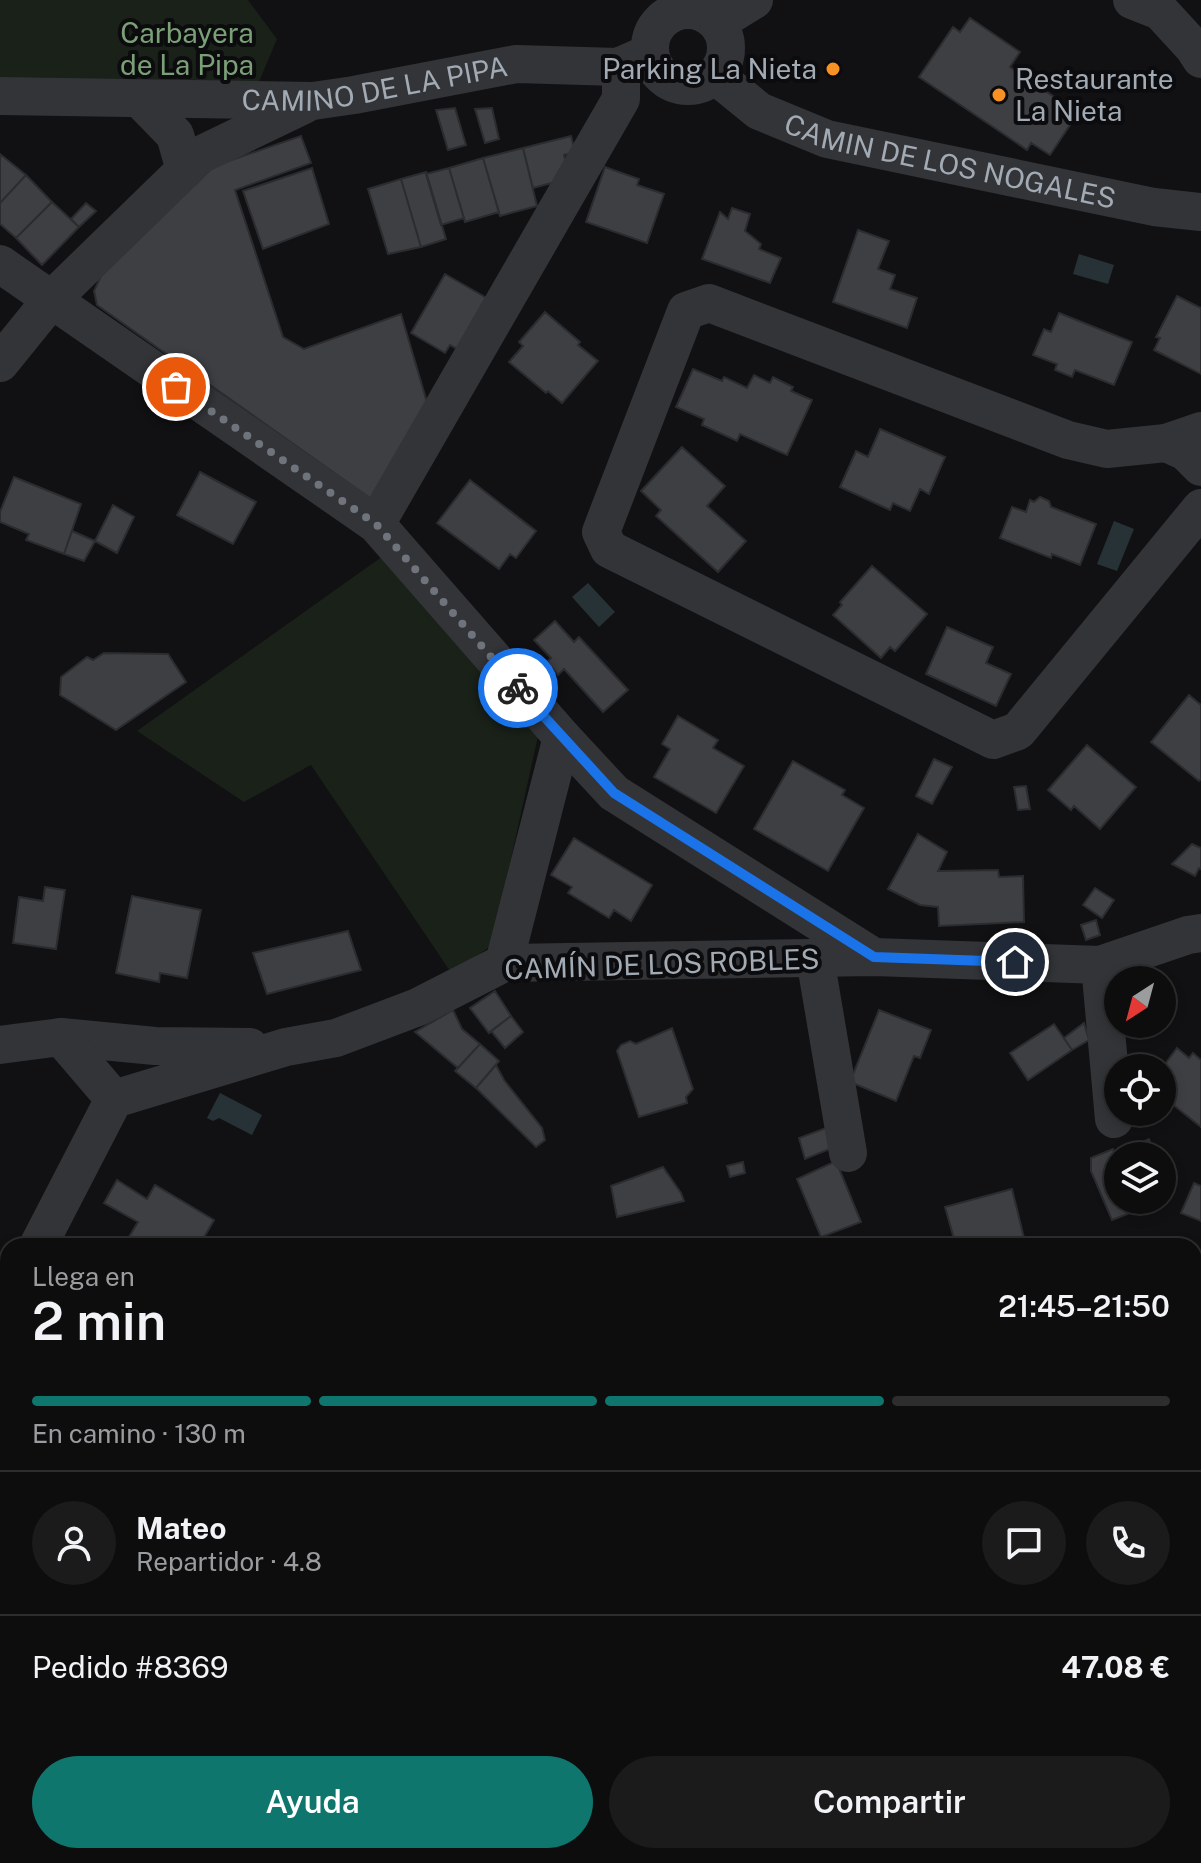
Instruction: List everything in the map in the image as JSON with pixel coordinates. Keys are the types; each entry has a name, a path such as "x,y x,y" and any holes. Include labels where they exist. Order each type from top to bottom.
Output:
{"street":[{"path":"718,22 754,0"},
{"path":"1132,0 1160,11 1201,59"},
{"path":"376,524 621,99 635,60 654,29 672,12 696,9 718,22 726,40 725,59 716,76 697,86 676,85 635,60"},
{"name":"CAMINO DE LA PIPA","path":"0,96 313,101 516,64 618,67 635,60"},
{"name":"CAMIN DE LOS NOGALES","path":"716,76 759,111 827,139 1154,207 1201,212"},
{"path":"140,99 175,135 185,170"},
{"path":"0,363 51,300 200,155 313,101"},
{"path":"0,264 376,524 614,793 874,957"},
{"path":"1201,467 1186,452 1183,437 1107,449 1068,440 709,303 686,311 601,532 609,549 993,740 1018,731 1201,508"},
{"path":"504,963 562,737"},
{"name":"CAMÍN DE LOS ROBLES","path":"114,1099 286,1047 336,1038 418,1007 504,963 874,957 1100,965 1201,933"},
{"path":"815,958 848,1153"},
{"path":"1100,965 1108,1054"},
{"path":"42,1238 114,1099 61,1037"},
{"path":"0,1045 61,1037 155,1046 286,1047"}],"green space":[{"name":"Carbayera de La Pipa","path":"0,0 248,0 277,39 251,101 0,96"},
{"path":"383,556 540,727 492,945 452,974 311,765 244,802 137,731"}],"shaded area":[{"path":"1079,254 1114,265 1108,284 1073,274"},
{"path":"1114,521 1134,529 1117,571 1097,564"},
{"path":"588,583 615,612 599,627 572,597"},
{"path":"220,1093 262,1115 252,1135 219,1118 213,1121 207,1118"}],"building":[{"name":"Restaurante La Nieta","path":"970,18 1020,52 1010,67 1078,113 1050,155 1031,143 1027,150 919,77 953,27 960,32"},
{"path":"455,108 466,145 448,150 436,110"},
{"path":"492,108 499,139 485,143 475,109"},
{"path":"301,136 311,163 235,190 283,337 304,349 401,314 429,409 381,506 97,305 94,291 106,265 214,166"},
{"path":"571,136 575,152 564,155 570,178 533,188 523,148"},
{"path":"523,148 537,206 500,216 483,158"},
{"path":"0,154 26,175 0,203"},
{"path":"483,158 499,212 465,222 449,168"},
{"path":"605,167 639,179 637,185 664,194 647,243 586,222"},
{"path":"312,168 329,224 263,249 243,191"},
{"path":"449,168 464,218 441,225 426,174"},
{"path":"426,172 446,239 421,247 401,179"},
{"path":"26,175 52,202 16,238 0,224 0,203"},
{"path":"401,179 421,247 388,254 368,189"},
{"path":"52,202 79,227 42,265 16,238"},
{"path":"86,203 96,211 79,227 71,219"},
{"path":"732,208 750,214 745,231 761,244 759,249 781,258 770,283 702,259 720,212 728,219"},
{"path":"858,230 889,241 878,269 895,275 890,289 917,298 907,328 833,302"},
{"path":"445,274 492,301 463,352 450,345 445,353 411,333"},
{"path":"1177,296 1201,308 1201,374 1154,350 1160,338 1156,337"},
{"path":"545,312 598,361 562,403 509,362 523,346 519,342"},
{"path":"1059,313 1132,342 1114,385 1075,370 1072,377 1055,370 1057,364 1033,355 1044,329 1051,332"},
{"path":"693,369 722,381 724,377 747,388 754,375 770,383 773,377 793,387 791,391 812,400 787,455 740,434 737,441 702,425 704,419 676,407"},
{"path":"880,429 945,457 929,494 920,489 910,511 893,503 890,510 840,487 856,451 868,457"},
{"path":"682,447 725,486 707,506 746,541 718,572 656,516 661,510 641,491"},
{"path":"200,472 256,502 233,544 177,515"},
{"path":"14,477 81,504 64,554 26,540 29,534 0,522 0,512"},
{"path":"470,480 536,531 516,558 510,554 499,569 437,523"},
{"path":"1040,497 1049,501 1051,507 1096,524 1080,565 1052,554 1051,558 1000,538 1012,507 1026,512 1030,500 1034,502"},
{"path":"113,505 134,517 117,553 95,541"},
{"path":"72,531 95,541 84,561 64,554"},
{"path":"872,566 927,614 895,651 890,647 881,658 833,615 842,605 840,602"},
{"path":"555,621 574,642 579,637 628,690 603,712 564,669 558,675 547,662 551,658 534,640"},
{"path":"947,627 993,647 986,663 1011,674 996,706 926,674"},
{"path":"104,653 168,654 186,682 116,730 60,695 61,677 87,657 93,660"},
{"path":"1189,695 1201,705 1199,781 1151,742"},
{"path":"678,716 718,740 713,748 744,766 716,813 654,777 670,749 662,744"},
{"path":"1087,745 1136,787 1100,829 1074,806 1071,810 1048,790"},
{"path":"934,759 952,767 932,804 916,796"},
{"path":"793,761 845,790 842,795 864,808 828,871 754,829"},
{"path":"1026,786 1030,809 1018,810 1014,787"},
{"path":"918,834 947,852 938,871 998,870 999,877 1023,876 1024,922 939,926 938,907 920,905 888,889"},
{"path":"574,838 652,885 631,921 614,910 609,918 568,893 572,887 551,875"},
{"path":"1192,844 1201,848 1201,869 1195,876 1172,864"},
{"path":"45,887 65,890 56,949 13,943 19,897 43,901"},
{"path":"1095,888 1114,900 1102,918 1083,905"},
{"path":"132,896 201,910 187,978 160,973 159,982 116,973"},
{"path":"1096,920 1100,935 1086,940 1081,925"},
{"path":"348,931 361,970 267,994 253,953"},
{"path":"495,991 511,1016 489,1033 470,1008"},
{"path":"453,1010 462,1029 480,1044 458,1068 415,1032"},
{"path":"879,1010 931,1030 920,1058 914,1056 896,1101 850,1082"},
{"path":"511,1016 523,1032 505,1048 491,1031"},
{"path":"1084,1023 1089,1040 1072,1050 1064,1038"},
{"path":"1054,1024 1072,1050 1028,1080 1010,1053"},
{"path":"672,1028 693,1089 686,1097 687,1103 639,1117 617,1051 630,1041 636,1044"},
{"path":"480,1044 499,1061 476,1088 455,1071"},
{"path":"1177,1048 1189,1058 1193,1053 1201,1060 1201,1127 1176,1107 1176,1054 1172,1054"},
{"path":"496,1065 542,1128 545,1140 536,1147 476,1088"},
{"path":"826,1128 832,1148 805,1159 799,1138"},
{"path":"1104,1153 1104,1201 1091,1171 1091,1158"},
{"path":"836,1161 861,1222 821,1237 797,1179"},
{"path":"743,1162 745,1173 730,1177 727,1166"},
{"path":"663,1167 684,1201 617,1217 611,1186"},
{"path":"117,1180 147,1199 155,1185 214,1220 204,1238 128,1238 138,1222 104,1203"},
{"path":"1194,1183 1201,1186 1201,1221 1181,1213"},
{"path":"1012,1189 1024,1238 954,1238 945,1207"},
{"path":"1109,1214 1128,1214 1112,1220"}],"way so far":[{"path":"176,387 376,524 518,688"}],"place":[{"name":"Parking La Nieta","path":"833,69"},
{"name":"Restaurante La Nieta","path":"999,95"}],"route":[{"path":"518,688 614,793 874,957 1015,962"}]}
